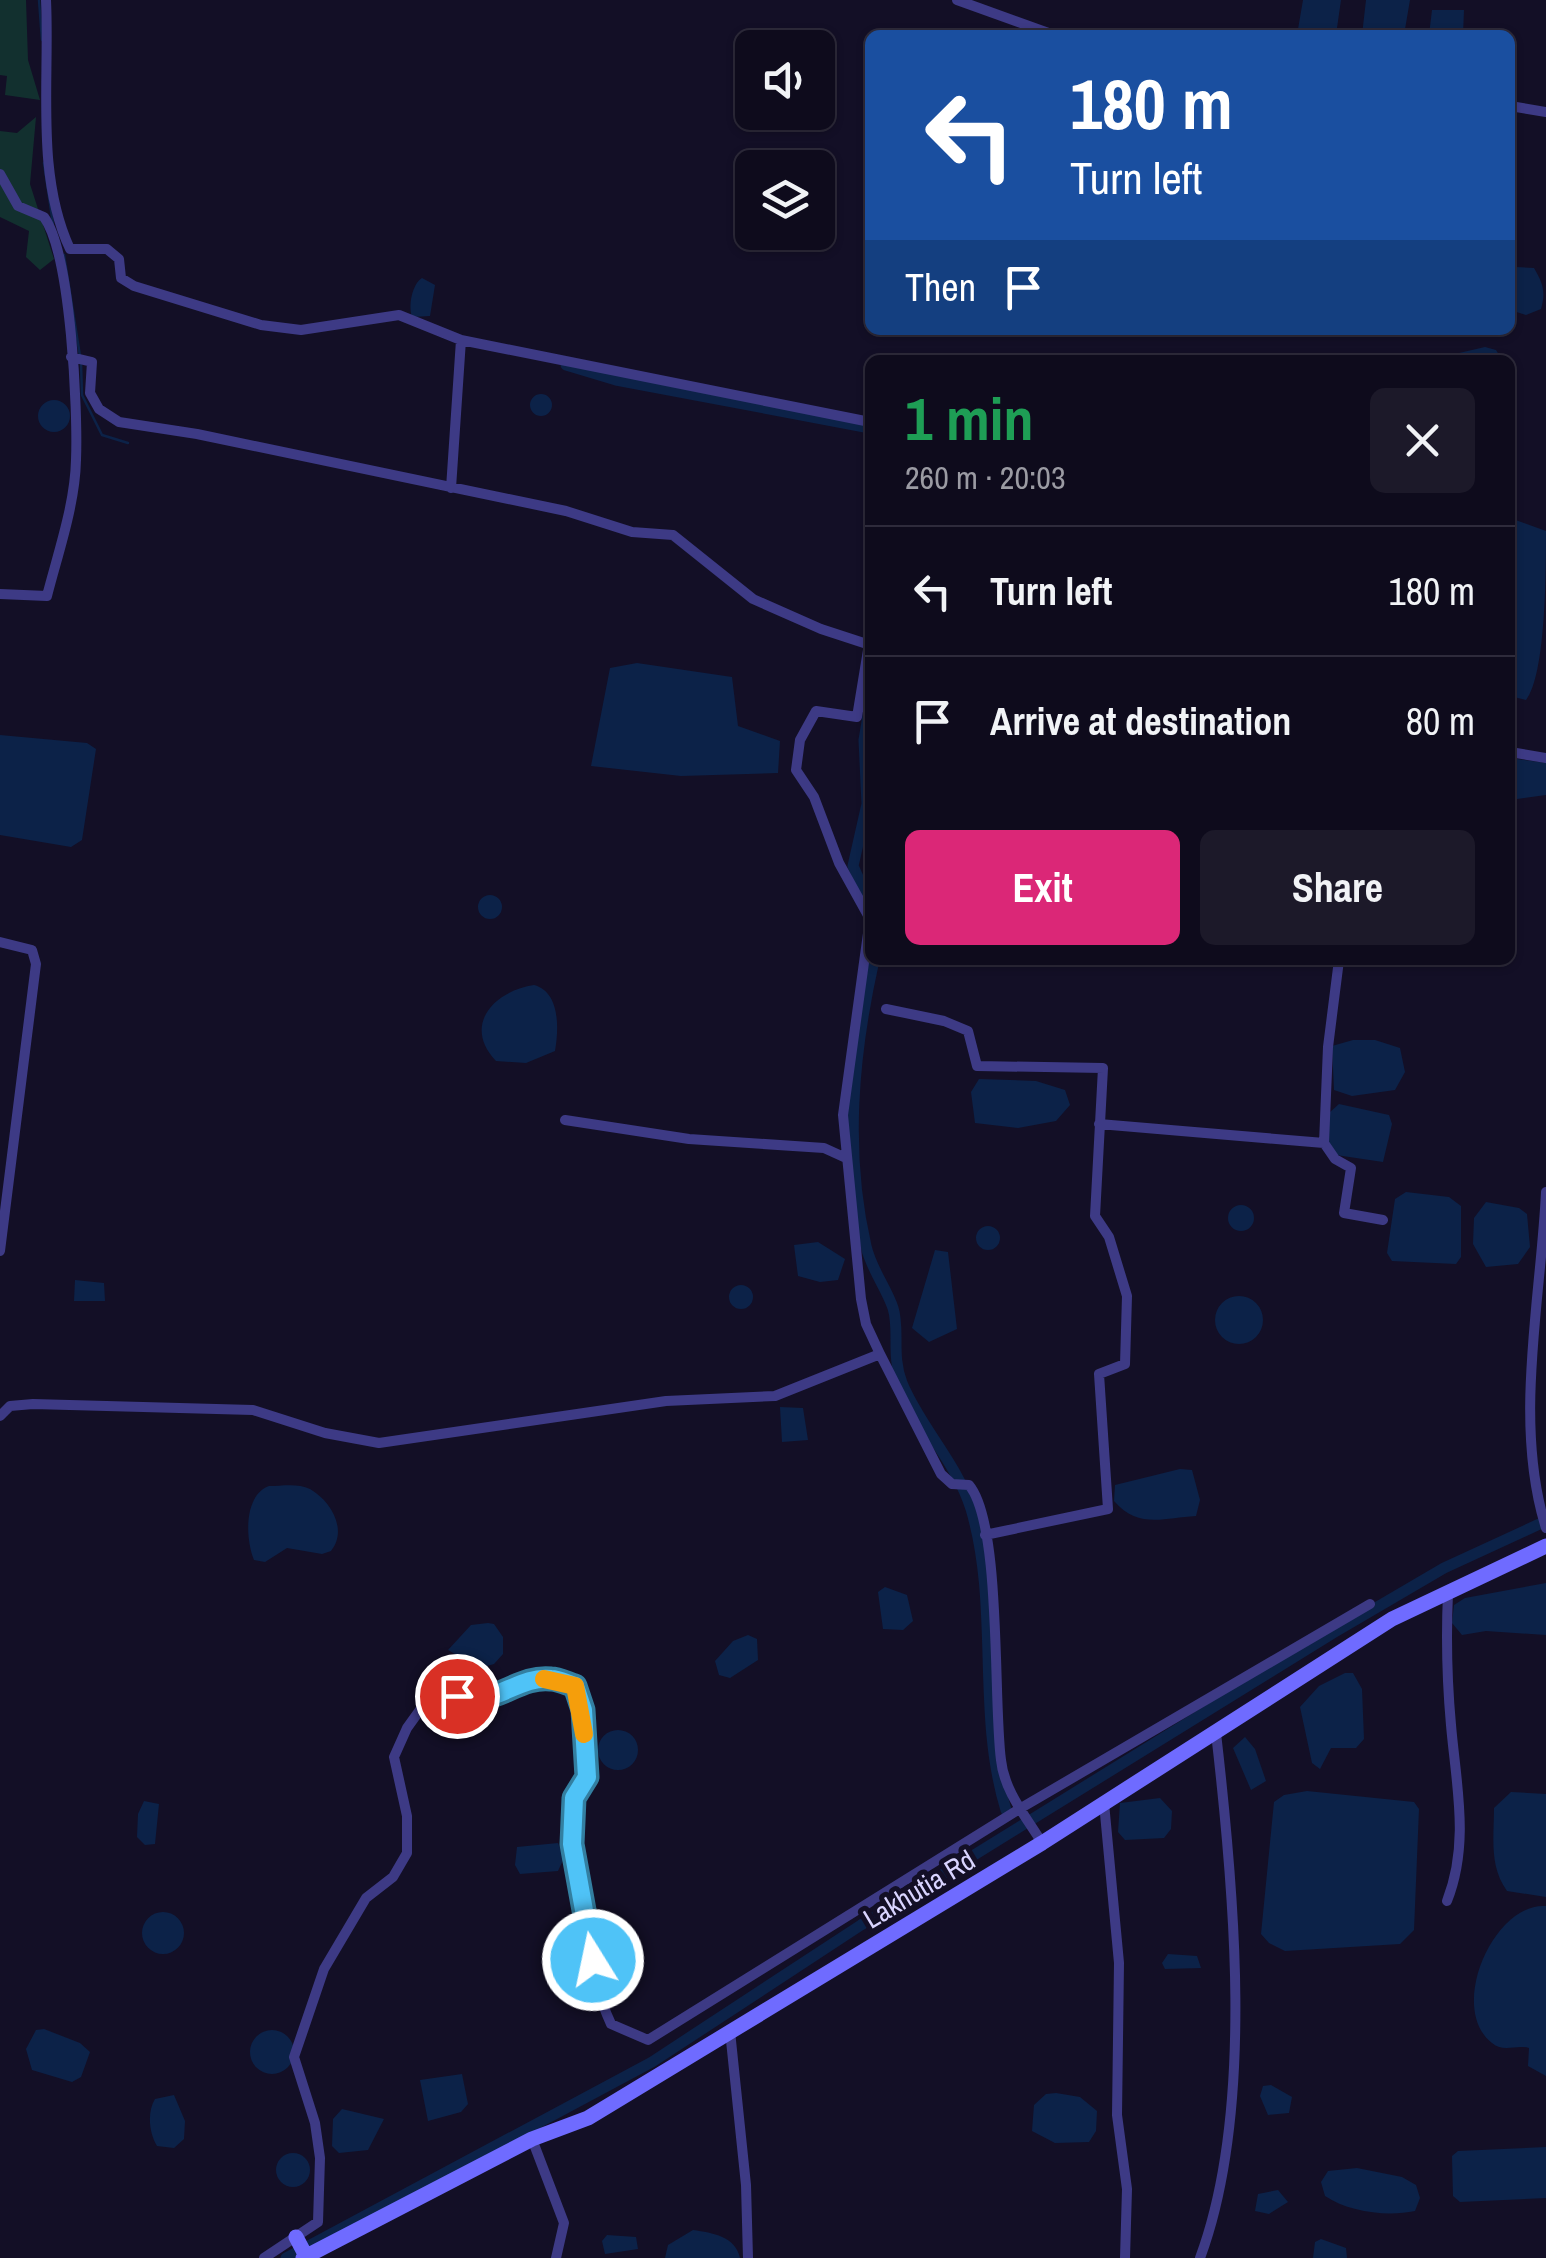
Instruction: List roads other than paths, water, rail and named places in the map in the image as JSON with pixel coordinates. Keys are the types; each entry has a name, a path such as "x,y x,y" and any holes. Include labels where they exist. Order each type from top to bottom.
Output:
{"street":[{"path":"46,0 53,200 70,249 107,249 119,260 121,278 134,286 260,324 301,330 399,315 461,340 865,421"},
{"path":"957,0 1040,30"},
{"path":"1515,107 1546,112"},
{"path":"0,174 18,206 49,224 61,277 71,358 76,463 46,596 0,594"},
{"path":"451,488 461,340"},
{"path":"71,358 88,358 90,393 99,409 118,422 198,434 566,511 632,532 674,535 753,599 822,630 865,643"},
{"path":"865,672 857,717 816,710 800,740 796,770 814,797 839,864 865,910"},
{"path":"1515,753 1546,758"},
{"path":"0,942 32,950 36,964 0,1251"},
{"path":"865,955 843,1115 861,1299 866,1324 941,1474 952,1484 969,1485 980,1498 992,1598 1001,1764 1042,1844"},
{"path":"1339,965 1328,1047 1324,1143 1335,1159 1351,1168 1344,1212 1382,1220"},
{"path":"886,1010 944,1021 968,1031 976,1066 1103,1068 1095,1216 1109,1237 1127,1296 1125,1364 1099,1374 1108,1509 984,1535"},
{"path":"565,1120 689,1138 824,1148 846,1158"},
{"path":"1100,1124 1324,1143"},
{"path":"1546,1192 1532,1419 1539,1500 1546,1528"},
{"path":"0,1416 10,1406 33,1404 196,1405 253,1410 326,1433 378,1443 666,1401 775,1396 880,1354"},
{"name":"Lakhutia Rd","path":"296,2238 305,2257 532,2139 588,2118 1042,1844 1392,1619 1546,1546"},
{"path":"1448,1592 1448,1673 1460,1826 1457,1874 1448,1901"},
{"path":"264,2258 318,2222 321,2183 315,2123 294,2057 324,1969 366,1898 393,1876 407,1853 408,1816 394,1757 407,1728 432,1697 442,1694 473,1702 548,1678 575,1686 583,1710 587,1777 574,1798 572,1844 600,1999 611,2024 648,2040 1021,1808 1370,1604"},
{"path":"1200,2258 1211,2227 1235,2074 1231,1893 1216,1733"},
{"path":"1104,1802 1118,1963 1118,2115 1127,2189 1126,2258"},
{"path":"730,2030 746,2185 748,2258"},
{"path":"532,2139 564,2223 556,2258"}],"water":[{"path":"1303,0 1341,0 1337,30 1298,30"},
{"path":"1366,0 1410,0 1405,30 1363,30"},
{"path":"1432,10 1464,10 1463,30 1430,30"},
{"path":"1515,268 1534,268 1543,288 1541,309 1526,315 1515,312"},
{"path":"422,278 435,285 430,316 412,317 412,296"},
{"path":"1485,347 1499,355 1458,355"},
{"path":"541,394 549,397 549,413 541,416 533,413 530,405 533,397"},
{"path":"54,400 66,404 70,416 66,428 54,432 42,428 38,416 42,404"},
{"path":"1515,520 1546,531 1541,646 1533,687 1526,700 1515,697"},
{"path":"637,663 732,677 738,726 780,741 778,773 681,776 591,766 610,668"},
{"path":"0,735 87,743 96,749 82,840 71,847 0,835"},
{"path":"1515,759 1546,763 1546,795 1515,799"},
{"path":"490,895 499,898 499,916 490,919 481,916 478,907 481,898"},
{"path":"534,985 549,995 556,1012 555,1051 526,1063 496,1061 482,1035 487,1012 506,994"},
{"path":"1353,1040 1375,1040 1400,1048 1405,1072 1395,1090 1352,1096 1334,1090 1332,1046"},
{"path":"979,1079 1036,1081 1065,1090 1070,1105 1056,1121 1018,1128 975,1123 971,1092"},
{"path":"1339,1104 1389,1115 1392,1124 1383,1162 1336,1155 1328,1145 1329,1113"},
{"path":"1406,1192 1449,1197 1461,1206 1461,1257 1456,1264 1392,1261 1387,1253 1395,1199"},
{"path":"1486,1202 1519,1208 1527,1214 1530,1247 1518,1264 1486,1267 1473,1244 1474,1218"},
{"path":"1241,1205 1250,1209 1254,1218 1250,1227 1241,1231 1232,1227 1228,1218 1232,1209"},
{"path":"988,1226 997,1229 997,1247 988,1250 979,1247 976,1238 979,1229"},
{"path":"818,1242 845,1259 838,1280 820,1282 798,1276 794,1245"},
{"path":"935,1250 948,1252 957,1329 929,1342 912,1328"},
{"path":"75,1280 104,1283 105,1301 74,1301"},
{"path":"736,1285 746,1285 753,1297 746,1309 736,1309 729,1302 729,1292"},
{"path":"1239,1296 1256,1303 1263,1320 1256,1337 1239,1344 1222,1337 1215,1320 1222,1303"},
{"path":"780,1407 803,1408 808,1440 782,1442"},
{"path":"1180,1469 1192,1470 1200,1500 1196,1516 1142,1519 1114,1501 1115,1485"},
{"path":"269,1486 305,1487 325,1501 337,1525 336,1543 331,1551 322,1554 287,1548 265,1562 254,1560 249,1540 251,1508 255,1498"},
{"path":"1546,1583 1546,1635 1486,1631 1462,1635 1452,1623 1454,1605 1465,1598"},
{"path":"885,1587 907,1595 913,1621 903,1630 883,1629 878,1592"},
{"path":"494,1624 503,1637 503,1654 494,1664 470,1671 462,1658 448,1650 471,1625"},
{"path":"748,1635 757,1639 758,1660 730,1678 719,1675 715,1661 733,1641"},
{"path":"1353,1673 1362,1689 1364,1739 1356,1748 1331,1748 1320,1769 1312,1763 1300,1707 1319,1686"},
{"path":"618,1730 632,1736 638,1750 632,1764 618,1770 604,1764 598,1750 604,1736"},
{"path":"1245,1737 1255,1749 1266,1781 1251,1790 1233,1748"},
{"path":"1307,1791 1414,1802 1419,1809 1414,1930 1400,1944 1285,1951 1261,1934 1274,1802 1284,1795"},
{"path":"1511,1792 1546,1794 1546,1897 1507,1891 1497,1872 1494,1808"},
{"path":"1160,1798 1172,1811 1171,1829 1164,1838 1125,1840 1118,1832 1120,1803"},
{"path":"144,1801 159,1804 155,1844 145,1845 137,1837 138,1814"},
{"path":"558,1843 564,1858 558,1871 520,1874 515,1865 517,1847"},
{"path":"1546,1906 1546,2076 1528,2066 1529,2048 1492,2043 1479,2027 1474,2006 1476,1983 1494,1938 1527,1909"},
{"path":"163,1912 178,1918 184,1933 178,1948 163,1954 148,1948 142,1933 148,1918"},
{"path":"1168,1954 1197,1956 1201,1968 1165,1969 1162,1963"},
{"path":"44,2029 80,2043 90,2052 81,2077 72,2082 32,2070 26,2049 36,2030"},
{"path":"272,2030 288,2036 294,2052 288,2068 272,2074 256,2068 250,2052 256,2036"},
{"path":"462,2074 468,2104 461,2112 428,2121 420,2080"},
{"path":"1271,2085 1292,2097 1289,2113 1268,2115 1260,2096 1263,2086"},
{"path":"1046,2094 1080,2097 1097,2111 1096,2131 1089,2142 1055,2143 1032,2131 1034,2105"},
{"path":"174,2095 185,2121 184,2139 174,2148 157,2146 150,2122 152,2104 155,2099"},
{"path":"342,2109 384,2119 368,2150 339,2153 332,2146 333,2119"},
{"path":"1546,2147 1546,2198 1460,2202 1453,2196 1452,2156 1458,2151"},
{"path":"293,2153 305,2158 310,2170 305,2182 293,2187 281,2182 276,2170 281,2158"},
{"path":"1357,2168 1402,2177 1416,2185 1420,2198 1415,2211 1368,2212 1325,2196 1321,2182 1328,2171"},
{"path":"1278,2190 1288,2202 1269,2214 1255,2211 1258,2194"},
{"path":"693,2230 728,2240 740,2258 665,2258 668,2245"},
{"path":"607,2235 636,2237 638,2249 605,2254 602,2241"},
{"path":"1321,2239 1346,2248 1347,2258 1313,2258 1315,2242"}],"waterway":[{"path":"39,0 42,40"},
{"path":"44,163 53,224"},
{"path":"64,255 80,356"},
{"path":"81,363 82,395 102,435 128,443"},
{"path":"566,365 616,380 865,427"},
{"path":"865,734 865,761"},
{"path":"865,813 853,866 865,893"},
{"path":"873,965 856,1067 853,1139 859,1210 868,1254 893,1308 902,1383 957,1476 971,1509 984,1583 992,1736 1006,1810"},
{"path":"286,2258 652,2062 861,1925 1333,1633 1444,1568 1546,1521"}]}
